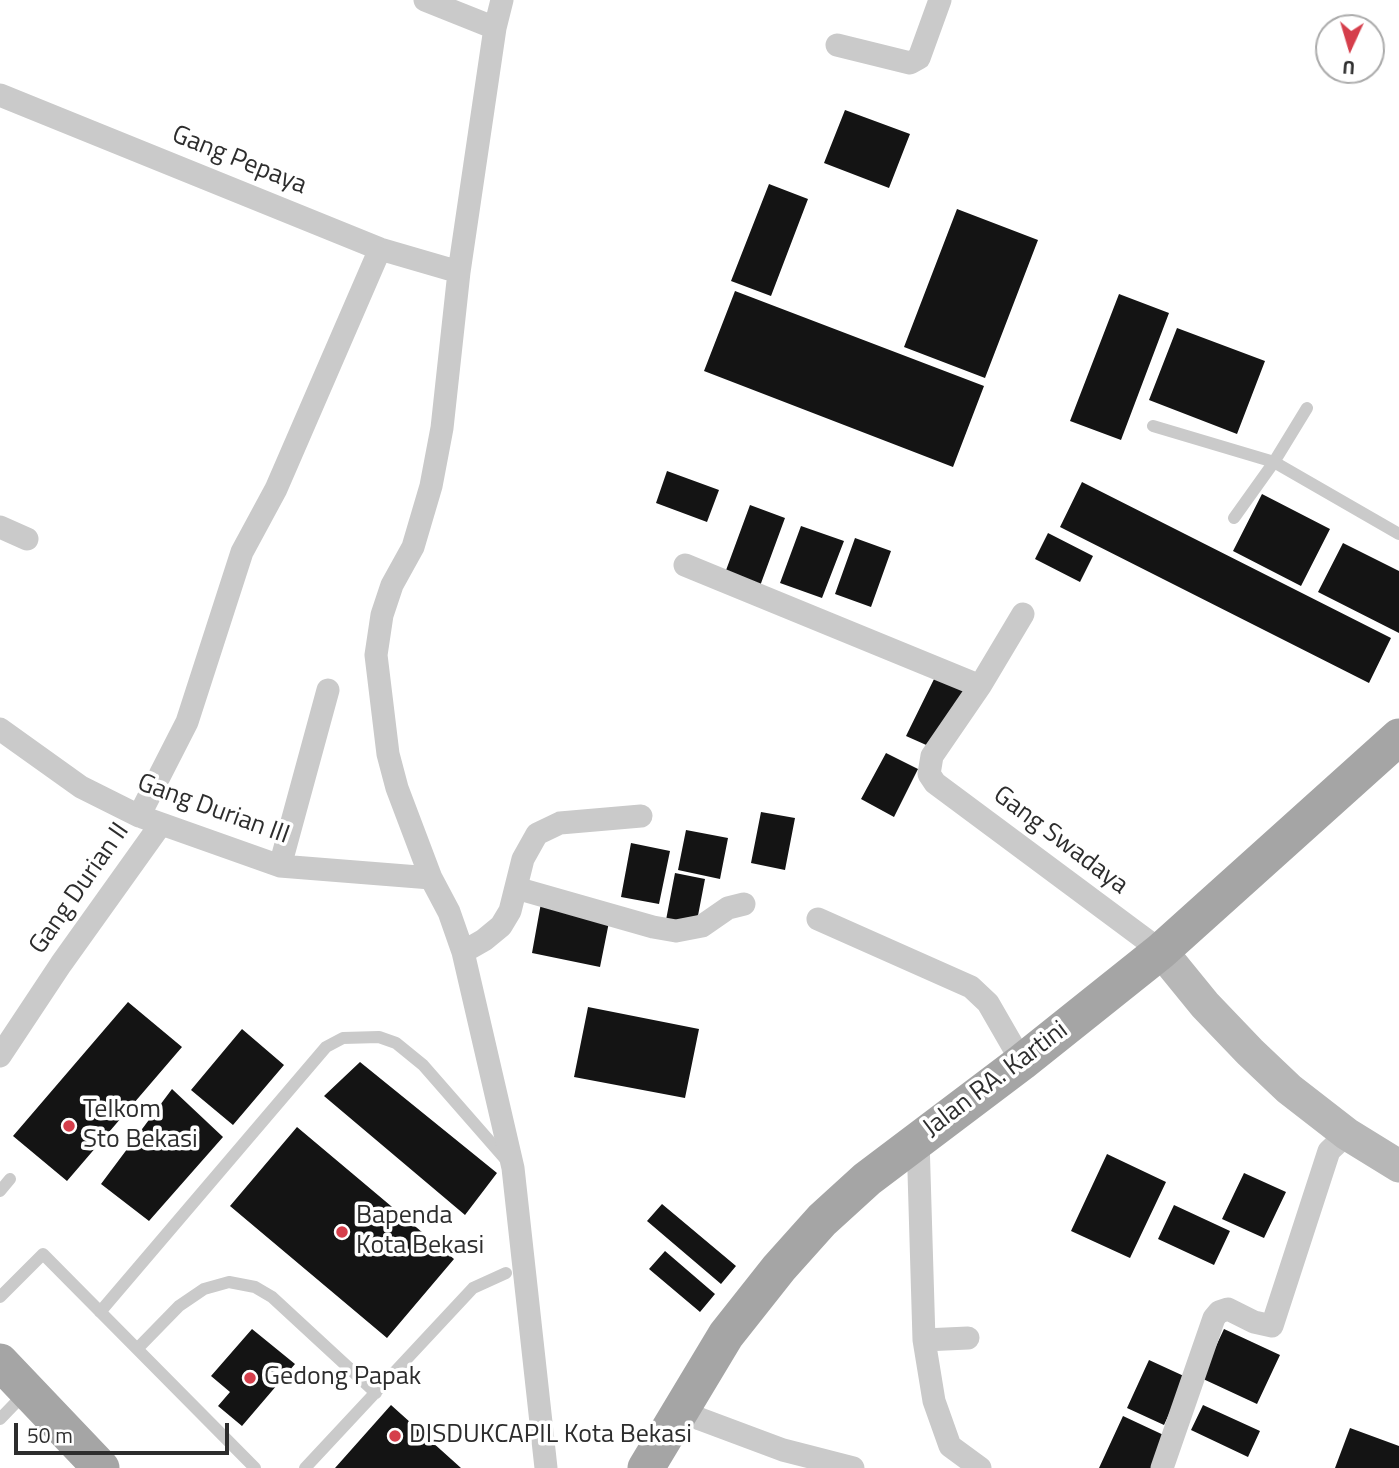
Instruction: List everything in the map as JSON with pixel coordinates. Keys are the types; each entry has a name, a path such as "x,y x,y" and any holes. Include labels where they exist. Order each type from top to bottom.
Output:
{"main road":[{"name":"Jalan RA. Kartini","path":"653,1466 681,1410 726,1335 779,1268 840,1203 867,1179 1022,1062 1161,951 1399,737"},
{"path":"0,1362 101,1468"}],"street":[{"path":"425,0 495,28"},
{"path":"502,0 495,28 459,272 442,428 431,486 413,547 392,585 376,655 388,754 397,788 431,878 449,912 463,951 513,1168 546,1468"},
{"path":"837,45 910,63 919,58 940,0"},
{"name":"Gang Pepaya","path":"0,95 380,249 459,272"},
{"name":"Gang Durian II","path":"0,1056 61,964 150,820 187,722 242,552 276,489 380,249"},
{"path":"0,527 27,539"},
{"path":"685,565 980,686 1023,614"},
{"name":"Gang Swadaya","path":"980,686 932,756 929,775 935,783 1161,951"},
{"path":"280,866 328,690"},
{"name":"Gang Durian III","path":"0,729 81,787 150,820 280,866 431,878"},
{"path":"463,951 484,940 501,926 510,911 523,859 537,834 547,827 561,823 641,816"},
{"path":"516,888 653,928 676,931 702,926 728,908 744,904"},
{"path":"818,919 971,986 988,1003 1022,1062"},
{"path":"1161,951 1205,1005 1289,1089 1347,1134 1399,1166"},
{"path":"1162,1468 1213,1318 1227,1309 1254,1322 1272,1326 1329,1151 1347,1134"},
{"path":"918,1139 924,1340 934,1401 950,1446 980,1468"},
{"path":"924,1340 968,1338"},
{"path":"681,1410 783,1450 853,1468"}],"lane":[{"path":"1234,518 1274,462 1307,408"},
{"path":"1153,426 1274,462 1399,534"},
{"path":"100,1312 326,1047 343,1038 379,1037 396,1044 423,1065 513,1168"},
{"path":"0,1191 10,1179"},
{"path":"0,1297 43,1254 255,1468"},
{"path":"305,1468 473,1288 506,1273"},
{"path":"137,1349 180,1306 204,1289 229,1282 255,1287 272,1297 376,1393"},
{"path":"0,1419 27,1391"}],"building":[{"path":"845,110 910,134 889,188 824,163"},
{"path":"769,184 808,199 771,296 731,281"},
{"path":"957,209 1038,240 985,378 904,347"},
{"path":"735,291 984,386 953,467 704,371"},
{"path":"1119,294 1169,313 1121,440 1070,421"},
{"path":"1177,328 1265,361 1237,434 1149,400"},
{"path":"667,471 719,490 707,522 656,503"},
{"path":"1082,482 1391,638 1369,683 1060,527"},
{"path":"1262,494 1330,529 1301,586 1233,551"},
{"path":"750,505 785,518 760,586 725,573"},
{"path":"801,526 844,541 822,598 780,583"},
{"path":"1048,533 1093,556 1080,582 1035,559"},
{"path":"855,538 891,551 871,607 835,594"},
{"path":"1343,543 1399,571 1399,633 1318,592"},
{"path":"937,673 969,689 933,748 906,736"},
{"path":"886,753 918,769 894,817 861,799"},
{"path":"761,812 795,818 785,870 751,863"},
{"path":"686,830 728,838 720,879 678,870"},
{"path":"631,843 670,851 659,904 621,897"},
{"path":"675,873 705,879 696,926 666,920"},
{"path":"541,903 610,917 600,967 532,953"},
{"path":"128,1002 182,1047 67,1181 13,1136"},
{"path":"588,1007 699,1029 685,1098 574,1077"},
{"path":"242,1029 284,1065 233,1125 191,1090"},
{"path":"360,1062 497,1173 465,1215 324,1096"},
{"path":"172,1089 223,1137 149,1221 101,1184"},
{"name":"Bapenda Kota Bekasi","path":"297,1127 454,1259 387,1338 230,1206"},
{"path":"1107,1154 1166,1182 1130,1258 1071,1231"},
{"path":"1244,1173 1286,1192 1264,1238 1222,1219"},
{"path":"662,1204 736,1266 721,1284 647,1221"},
{"path":"1174,1205 1230,1231 1214,1265 1158,1239"},
{"path":"665,1251 715,1294 700,1312 649,1269"},
{"path":"252,1329 295,1364 242,1426 218,1406 230,1392 211,1376"},
{"path":"1224,1329 1280,1355 1257,1404 1201,1378"},
{"path":"1149,1360 1186,1377 1164,1425 1127,1408"},
{"name":"DISDUKCAPIL Kota Bekasi","path":"391,1405 461,1468 335,1468"},
{"path":"1203,1405 1260,1431 1248,1457 1191,1430"},
{"path":"1123,1416 1170,1438 1156,1468 1099,1468"},
{"path":"1350,1428 1399,1446 1399,1468 1335,1468"}],"place":[{"name":"Telkom Sto Bekasi","path":"69,1126"},
{"name":"Bapenda Kota Bekasi","path":"342,1232"},
{"name":"Gedong Papak","path":"250,1378"},
{"name":"DISDUKCAPIL Kota Bekasi","path":"395,1436"}]}
